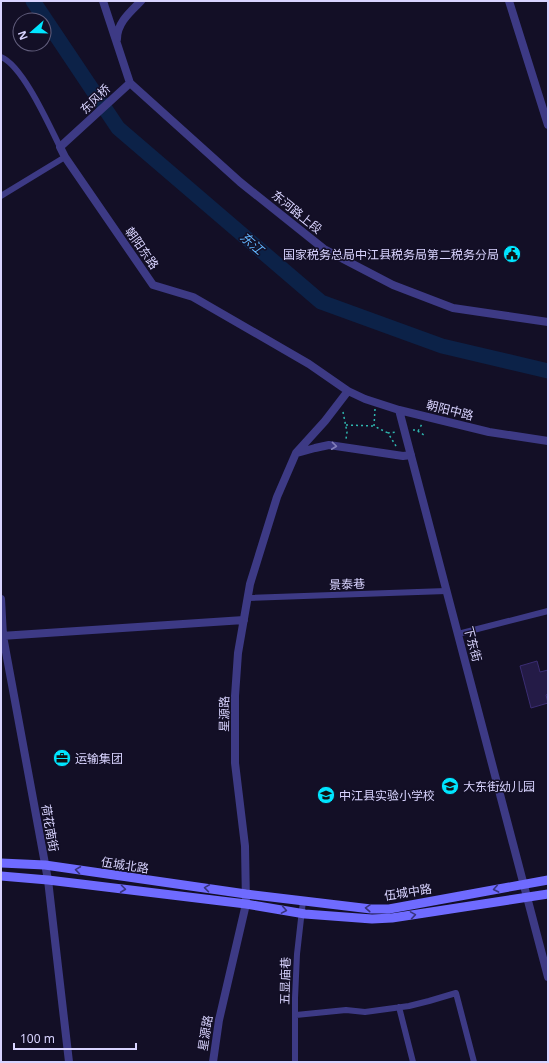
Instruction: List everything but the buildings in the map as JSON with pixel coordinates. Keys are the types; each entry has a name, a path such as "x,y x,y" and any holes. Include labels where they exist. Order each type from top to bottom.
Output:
{"main road":[{"name":"伍城北路","path":"1,863 45,866 246,894"},
{"name":"伍城北路","path":"1,876 48,880 246,904"},
{"name":"伍城中路","path":"246,894 356,907 389,909 548,880"},
{"name":"伍城中路","path":"246,904 302,913 358,918 392,918 548,894"}],"street":[{"path":"103,1 130,83"},
{"path":"116,42 117,34 125,17 141,1"},
{"path":"509,1 548,125"},
{"path":"1,57 8,60 26,82 60,147"},
{"name":"东风桥","path":"60,147 130,83"},
{"name":"东河路上段","path":"130,83 240,182 324,249 393,285 453,308 548,322"},
{"name":"朝阳东路","path":"60,147 65,157 153,285 193,297 309,364 348,391"},
{"path":"1,196 65,157"},
{"name":"朝阳中路","path":"348,391 365,399 399,410 489,432 548,441"},
{"name":"星源路","path":"213,1062 219,1020 246,904 245,846 235,763 238,653 250,584 277,497 296,453 325,421 348,391"},
{"name":"下东街","path":"399,410 548,977"},
{"path":"296,453 329,445 403,456 411,455"},
{"name":"景泰巷","path":"248,598 446,591"},
{"name":"荷花南街","path":"1,599 2,636 48,880 69,1062"},
{"path":"458,634 548,611"},
{"path":"2,636 244,620"},
{"name":"五显庙巷","path":"295,1062 296,954 303,901"},
{"path":"296,1015 346,1010 365,1012 429,1001 456,993 474,1062"},
{"path":"399,1007 414,1062"}],"path":[{"path":"374,426 375,408"},
{"path":"343,412 347,432 346,441"},
{"path":"418,431 423,423"},
{"path":"346,425 374,426 388,432 399,432"},
{"path":"411,430 424,434"},
{"path":"388,432 396,446"}],"waterway":[{"name":"东江","path":"33,1 118,128 321,302 442,346 548,371"}],"place":[{"name":"国家税务总局中江县税务局第二税务分局","path":"512,254"},
{"name":"运输集团","path":"62,758"},
{"name":"大东街幼儿园","path":"450,786"},
{"name":"中江县实验小学校","path":"326,795"}]}
